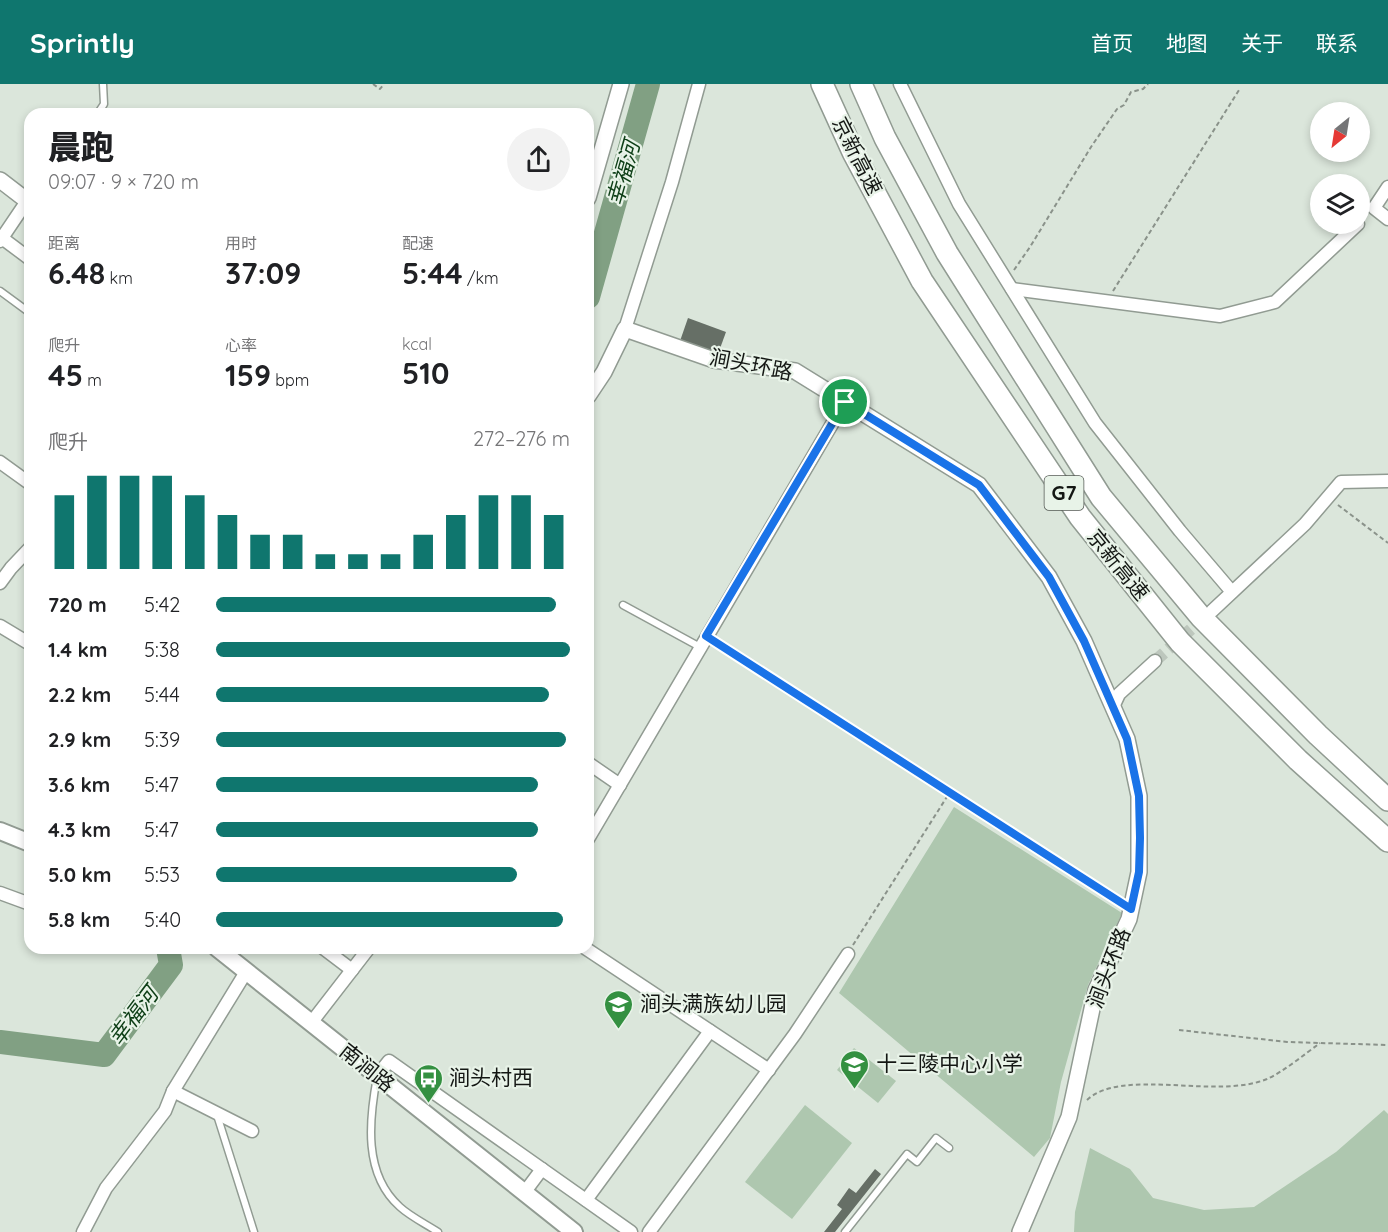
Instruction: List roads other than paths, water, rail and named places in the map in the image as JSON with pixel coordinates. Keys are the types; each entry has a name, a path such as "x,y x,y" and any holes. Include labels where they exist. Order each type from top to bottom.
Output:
{"highway":[{"name":"京新高速","path":"822,84 853,152 922,281 1080,518 1180,642 1298,760 1388,841"},
{"name":"京新高速","path":"861,84 885,138 946,254 1101,497 1201,617 1318,735 1388,800"}],"main road":[{"path":"0,831 24,840"},
{"name":"南涧路","path":"225,954 574,1232"}],"street":[{"path":"594,177 621,84"},
{"path":"594,387 625,329 672,182 699,84"},
{"path":"900,84 959,204 1095,423 1180,531 1232,592"},
{"path":"0,180 24,197"},
{"path":"1370,212 1388,187"},
{"path":"24,207 1,239 24,255"},
{"path":"1374,208 1388,219"},
{"path":"1012,289 1220,316 1275,302 1346,234"},
{"name":"涧头环路","path":"625,329 714,360 795,371 979,485 1049,577 1084,641 1127,739 1139,796 1139,872 1129,919 1096,990 1069,1117 1020,1232"},
{"path":"594,829 845,402"},
{"path":"0,462 24,478"},
{"path":"1212,611 1305,524 1341,482 1388,481"},
{"path":"0,583 24,554"},
{"path":"0,626 24,639"},
{"path":"1113,707 1119,694 1155,661"},
{"path":"594,767 620,785"},
{"path":"0,893 24,902"},
{"path":"331,954 352,970"},
{"path":"311,1023 364,954"},
{"path":"594,954 769,1070"},
{"path":"649,1232 795,1034 848,954"},
{"path":"83,1232 106,1188 165,1111 173,1091 246,972"},
{"path":"586,1200 710,1031"},
{"path":"377,1076 389,1061 631,1232"},
{"path":"173,1091 252,1131"},
{"path":"524,1193 542,1169"}],"lane":[{"path":"101,108 104,104 103,84"},
{"path":"0,291 24,309"},
{"path":"623,604 703,642"},
{"path":"377,1076 372,1104 375,1169 384,1190 400,1208 438,1232"},
{"path":"216,1112 254,1232"},
{"path":"857,1232 847,1229 907,1154 917,1162 936,1138 949,1148"}],"waterway":[{"name":"幸福河","path":"594,276 648,84"},
{"name":"幸福河","path":"0,1042 104,1055 171,965 169,954"}],"tunnel":[{"path":"1155,661 1206,616"}],"place":[{"name":"涧头满族幼儿园","path":"619,1030"},
{"name":"十三陵中心小学","path":"855,1090"},
{"name":"涧头村西","path":"428,1104"}]}
